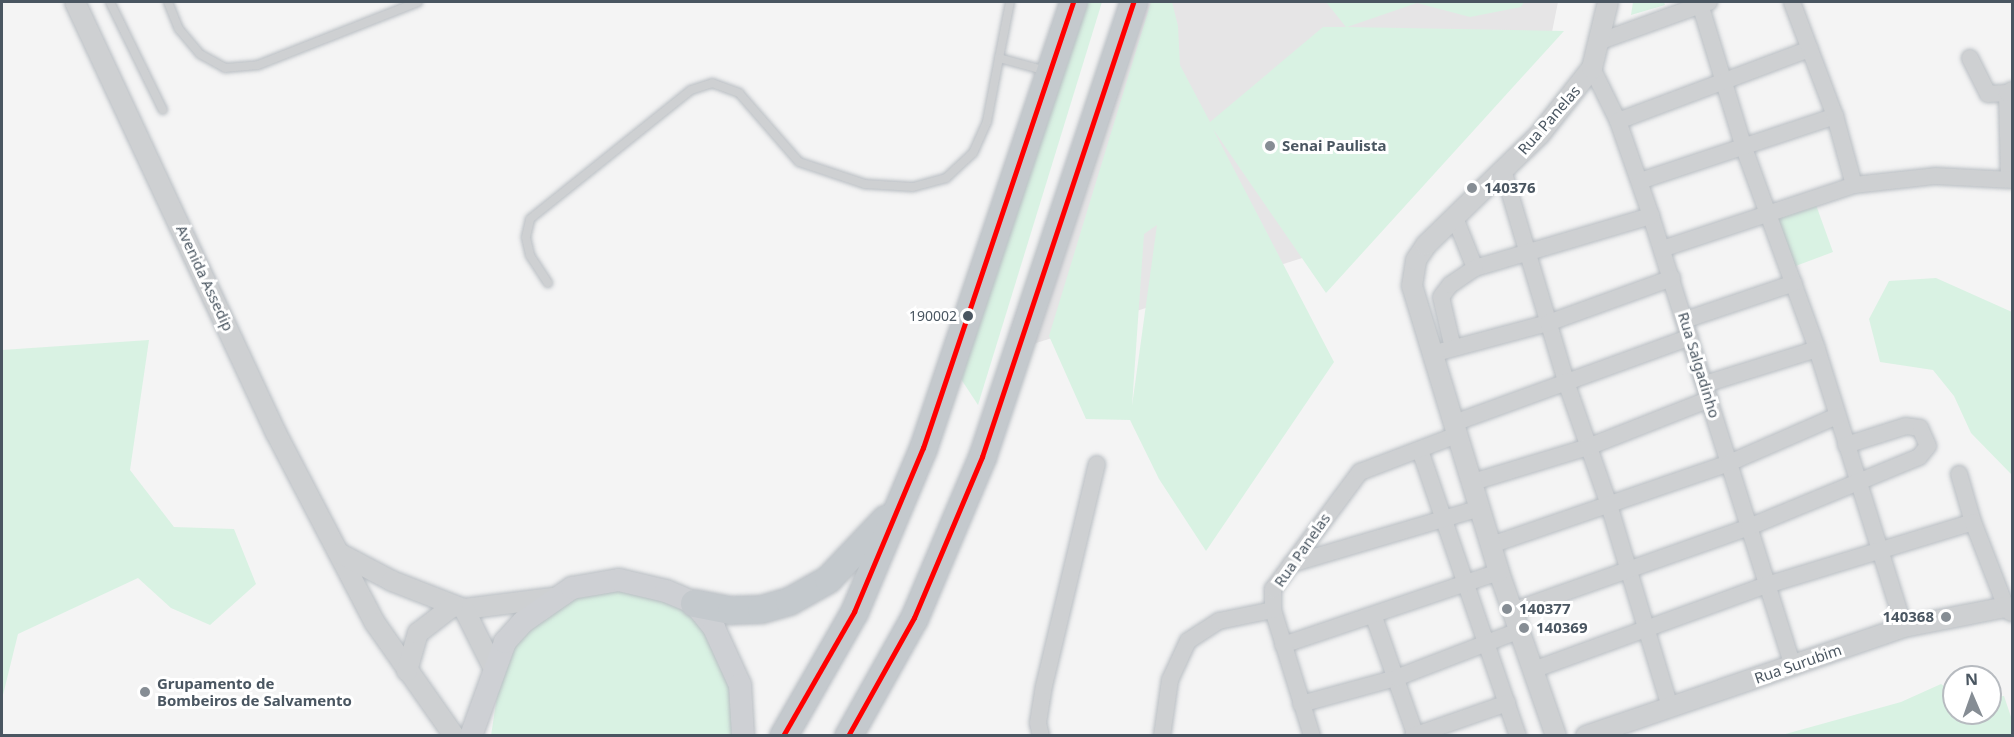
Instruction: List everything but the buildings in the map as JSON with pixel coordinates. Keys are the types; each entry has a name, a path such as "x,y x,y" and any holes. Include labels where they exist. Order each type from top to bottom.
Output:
{"highway":[{"path":"783,735 854,612 902,500 1051,72 1073,2"},
{"path":"848,735 914,618 982,457 1133,2"},
{"path":"693,603 730,610 761,609 805,594 852,557 902,500"}],"main road":[{"path":"471,735 493,667 505,642 552,598 585,583 619,580 666,591 693,603 714,628 730,655 740,685 743,735"}],"street":[{"name":"Avenida Assedip","path":"75,2 276,433 375,623 454,735"},
{"path":"1592,68 1601,42 1608,2"},
{"path":"1792,2 1835,116 1854,185"},
{"path":"1601,42 1704,3 1724,83 1744,148 1817,349 1877,550 1904,627"},
{"path":"1618,120 1724,83 1810,49"},
{"path":"1662,249 1854,185 1935,176 2011,178 2010,91 1991,95 1986,92 1970,58"},
{"name":"Rua Salgadinho","path":"1592,68 1618,120 1640,181 1793,667"},
{"name":"Rua Panelas","path":"1556,735 1518,631 1414,300 1413,274 1426,245 1540,134 1592,68"},
{"path":"1640,181 1835,116"},
{"path":"1503,170 1566,382 1609,505 1669,704"},
{"path":"1453,348 1441,297 1450,285 1475,268 1651,216"},
{"path":"1455,218 1475,268"},
{"path":"1432,354 1548,323 1672,278"},
{"path":"1685,320 1794,283"},
{"name":"Rua Panelas","path":"1312,735 1273,609 1273,589 1360,472 1420,450 1455,429 1566,382 1690,337"},
{"path":"1473,482 1588,447 1707,392 1817,349"},
{"path":"1491,546 1729,463 1837,416"},
{"path":"1512,611 1627,568 1749,527 1857,484 1919,457 1926,450 1927,442 1920,428 1906,426 1846,445"},
{"path":"1420,450 1489,644 1518,735"},
{"path":"1041,735 1038,723 1044,686 1097,464"},
{"path":"1959,474 1973,522 2009,609"},
{"path":"1291,564 1480,508"},
{"path":"1533,670 1646,631 1767,585 1973,522"},
{"path":"339,553 459,607 493,667"},
{"path":"1283,645 1374,617 1499,572"},
{"path":"407,671 418,633 459,607 552,598"},
{"path":"1162,735 1170,680 1188,641 1219,621 1273,609"},
{"name":"Rua Surubim","path":"1586,735 1669,704 1793,667 1904,627 2009,609"},
{"path":"1374,617 1415,735 1507,703"},
{"path":"1301,704 1396,678 1518,631"}],"lane":[{"path":"110,2 163,110"},
{"path":"168,2 179,29 200,54 225,68 258,65 418,2"},
{"path":"548,283 530,255 526,237 530,219 691,90 712,83 739,93 799,162 865,184 913,187 946,178 973,153 987,121 1010,2"},
{"path":"999,58 1051,72"}],"shaded area":[{"name":"Senai Paulista","path":"1142,2 1558,2 1549,47 1343,245 1030,345"}],"green space":[{"path":"1084,2 1102,2 978,405 959,376"},
{"name":"Senai Paulista","path":"1151,2 1172,2 1178,26 1180,65 1210,122 1323,27 1346,27 1326,2 1524,2 1521,7 1470,17 1417,3 1347,27 1564,31 1326,293 1213,129 1334,362 1206,551 1159,479 1130,420 1086,419 1049,336","holes":["1157,225 1132,406 1144,234"]},
{"path":"1633,2 1664,2 1665,5 1631,15"},
{"path":"1816,205 1833,252 1793,267 1775,220"},
{"path":"1936,278 2012,312 2012,475 1971,433 1954,396 1933,370 1880,362 1869,319 1889,281"},
{"path":"149,340 130,470 174,527 234,529 256,584 210,625 171,608 138,578 18,634 2,699 2,350"},
{"path":"637,583 687,605 728,670 736,735 491,736 498,689 516,644 573,591"},
{"path":"1941,684 1942,725 2002,725 2002,696 2004,696 2012,720 2012,735 1782,735 1901,702"}],"transit line":[{"path":"783,736 854,612 923,448 1073,2"},
{"path":"848,736 914,618 982,457 1133,2"}],"place":[{"name":"Senai Paulista","path":"1270,146"},
{"name":"140376","path":"1472,188"},
{"name":"190002","path":"968,316"},
{"name":"140377","path":"1507,609"},
{"name":"140368","path":"1946,617"},
{"name":"140369","path":"1524,628"},
{"name":"Grupamento de Bombeiros de Salvamento","path":"145,692"}]}
